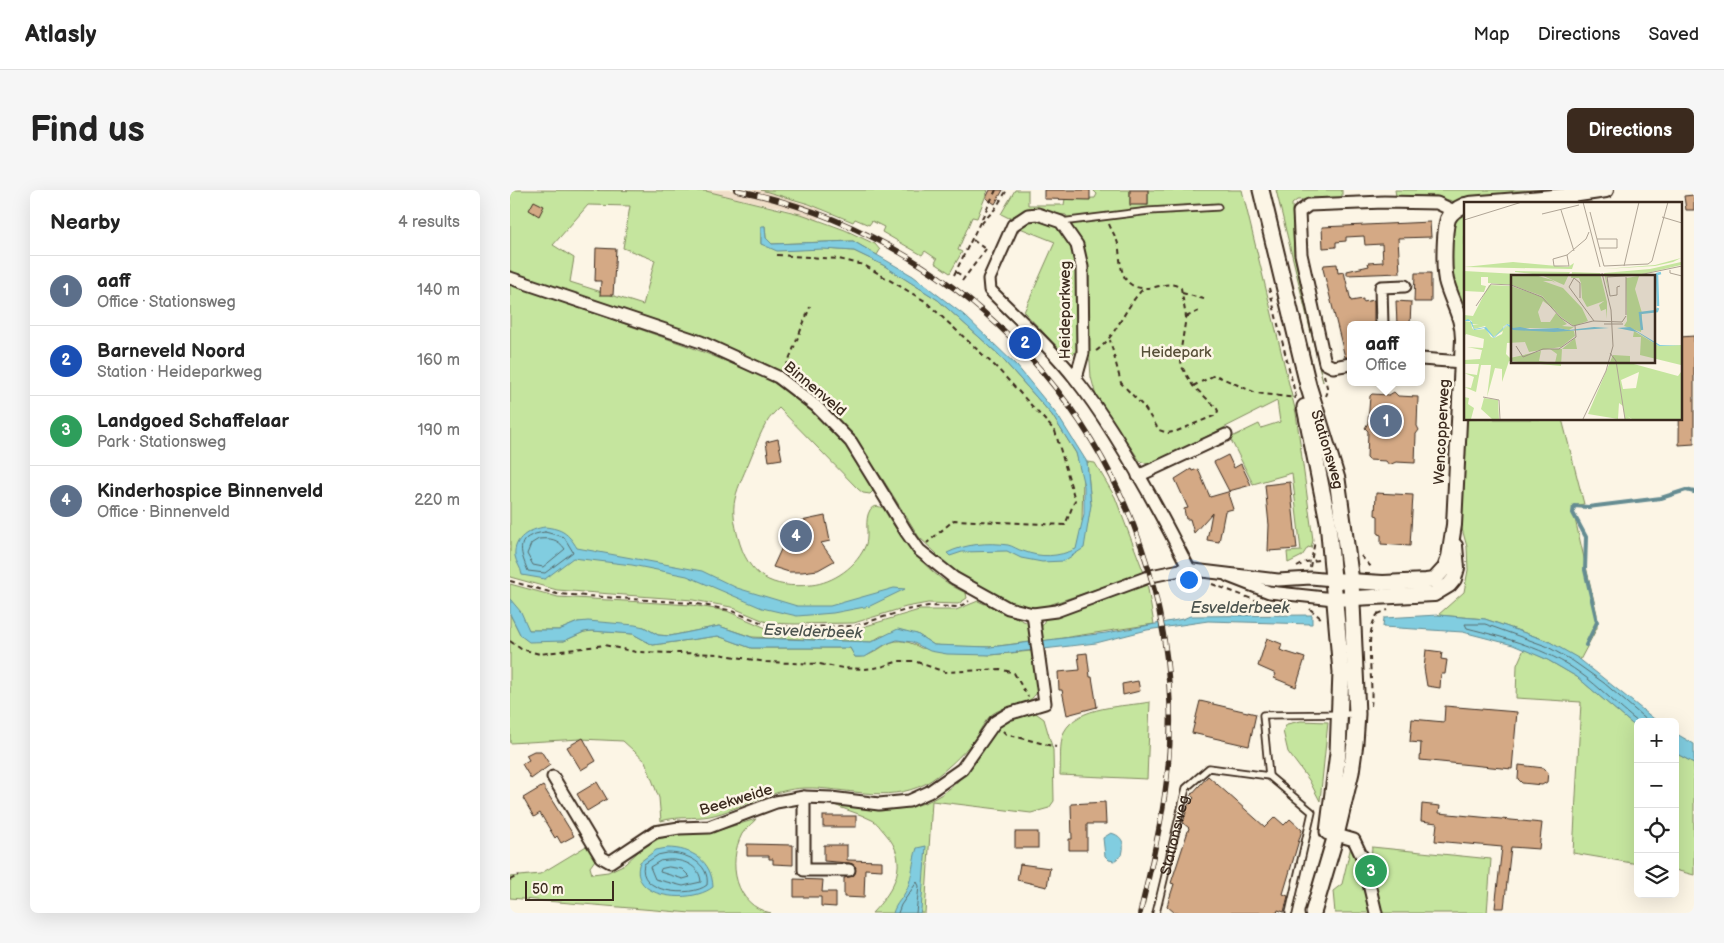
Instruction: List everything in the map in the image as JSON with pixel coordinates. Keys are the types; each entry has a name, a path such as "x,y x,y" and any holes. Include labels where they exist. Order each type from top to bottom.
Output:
{"main road":[{"name":"Stationsweg","path":"1253,190 1311,430 1328,521 1340,672 1341,714 1332,834"},
{"name":"Stationsweg","path":"1261,190 1308,385 1337,479 1351,581 1357,714 1351,772 1332,834 1324,876 1313,913"}],"street":[{"path":"1493,202 1565,196 1606,190"},
{"name":"Wencopperweg","path":"1328,366 1301,254 1300,212 1303,207 1384,202 1437,203 1460,208"},
{"name":"Wencopperweg","path":"1351,581 1383,583 1434,580 1441,574 1448,562 1454,525 1462,362 1462,319 1446,283 1445,274 1448,219 1460,208"},
{"name":"Heideparkweg","path":"1076,378 1083,353 1081,256 1072,236 1060,222 1048,215 1038,214 1020,220 1013,226 989,279 988,285 990,290 1046,345 1076,378 1138,476 1189,570"},
{"name":"Binnenveld","path":"510,278 701,342 780,378 816,406 850,442 919,550 954,578 1008,608 1033,614 1056,611 1151,576 1189,570 1278,580 1311,578 1333,580"},
{"path":"1382,321 1381,287 1405,286"},
{"path":"1425,359 1462,362"},
{"path":"1328,366 1347,364"},
{"path":"1138,476 1226,434"},
{"name":"Wencopperweg","path":"1352,599 1434,594 1442,590 1454,579 1457,568 1454,525"},
{"name":"Binnenveld","path":"1220,572 1269,592 1334,599"},
{"path":"1333,580 1351,581"},
{"path":"1334,599 1352,599"},
{"name":"Beekweide","path":"553,777 601,857 610,862 655,832 679,828 709,827 776,802 804,797 831,798 879,804 909,801 929,792 962,769 995,722 1008,714 1033,705 1045,703 1040,654 1033,614"},
{"path":"804,797 804,870 849,870"},
{"path":"1332,834 1354,840 1363,859 1376,913"}],"lane":[{"path":"1060,222 1218,207"},
{"path":"1289,913 1312,812 1269,776 1263,715 1357,714"},
{"name":"Stationsweg","path":"1156,913 1186,788 1209,768 1269,776"}],"path":[{"path":"954,275 973,240 996,190"},
{"path":"979,225 995,208 1007,190"},
{"path":"1108,216 1109,226 1114,233 1119,249 1120,268 1126,280 1143,289"},
{"path":"962,281 986,249 973,240"},
{"path":"777,256 839,259 864,265 926,301 997,368 1055,431 1075,500 1065,525 954,520 919,550"},
{"path":"956,272 964,277"},
{"path":"1083,353 1096,351 1110,340 1131,301 1143,289 1168,284 1177,285 1182,293 1186,318 1180,355 1182,367 1193,386 1216,407 1218,411 1216,415 1177,431 1168,433 1159,430 1144,407 1121,383 1110,340"},
{"path":"1182,293 1204,299"},
{"path":"780,378 791,358 810,307"},
{"path":"1186,318 1202,310"},
{"path":"1322,399 1328,394 1324,376 1328,366"},
{"path":"1193,386 1215,375 1256,393 1296,398"},
{"path":"510,581 558,594 692,603 729,610 768,626 815,628 856,626 928,606 959,607 970,600 977,591"},
{"path":"1312,610 1324,621"},
{"path":"510,641 521,649 540,654 604,645 643,652 719,654 766,662 819,664 843,668 864,669 881,667 899,661 914,661 945,672 1000,669 1014,673 1033,705"},
{"path":"995,722 1006,734 1056,746"},
{"path":"510,880 519,874"}],"shaded area":[{"path":"700,190 761,190 821,209 818,221 786,209"}],"green space":[{"path":"510,190 706,191 804,215 845,230 875,244 880,250 877,255 853,241 772,244 766,238 765,226 761,227 761,244 854,251 883,265 938,300 998,354 1052,415 1076,453 1083,475 1082,521 1091,505 1087,462 1095,463 1115,497 1144,573 1040,608 1011,603 998,597 984,590 935,556 937,554 919,537 882,478 854,439 780,373 702,338 540,282 510,274","holes":["588,205 630,206 623,248 655,260 643,305 570,282 574,258 553,245"]},
{"path":"761,190 988,190 977,218 972,217 958,250 962,252 950,273 935,263 937,259 925,251 922,255 882,232 884,227 872,221 869,225 855,219 853,222 809,204"},
{"name":"Heidepark","path":"1015,190 1028,190 1028,205 1064,205 1065,199 1095,198 1097,194 1093,190 1130,190 1130,204 1148,205 1148,190 1242,190 1296,413 1313,540 1311,548 1308,547 1302,556 1288,563 1287,552 1301,551 1292,473 1253,484 1230,438 1259,424 1261,428 1280,422 1277,401 1150,465 1140,461 1096,396 1091,377 1089,347 1087,346 1081,244 1066,215 1038,210 1026,211 1009,218 1001,214"},
{"path":"1276,190 1342,190 1342,198 1297,200 1292,204 1294,254 1323,382"},
{"path":"1395,190 1560,190 1475,196 1455,202 1436,196 1396,196"},
{"path":"1464,212 1464,308 1451,282 1449,267 1451,239 1456,216"},
{"path":"1039,220 1059,226 1076,252 1079,346 1071,358 1065,355 1024,312 1055,242 1020,228 1029,222"},
{"path":"510,284 688,346 765,377 794,396 832,429 873,484 874,490 870,494 863,493 858,489 779,408 769,418 762,430 740,483 734,504 735,523 742,550 748,562 763,577 784,585 797,586 819,584 836,577 851,566 862,552 867,540 868,514 871,508 877,506 883,508 908,546 918,557 940,578 966,593 967,598 958,604 928,603 906,607 854,623 769,623 731,607 693,600 557,590 510,577"},
{"path":"1465,420 1562,420 1584,504 1572,506 1597,614 1597,628 1580,660 1548,641 1485,619 1438,615 1464,592 1468,570 1467,547 1461,525"},
{"path":"1147,583 1154,624 1043,641 1041,629 1045,619"},
{"path":"510,584 558,597 692,605 727,611 766,628 792,630 856,629 919,610 956,610 978,601 1028,623 1031,629 1030,642 990,647 947,646 934,645 917,634 881,636 871,642 752,637 719,626 670,636 658,635 644,627 578,622 559,630 529,630 510,599"},
{"path":"510,614 521,636 564,641 584,632 592,631 633,634 653,645 718,636 751,648 850,648 855,657 864,656 891,642 899,641 909,642 921,648 991,655 1031,651 1038,690 1029,701 1002,709 990,716 971,744 952,764 938,776 910,790 880,794 820,788 792,789 768,795 734,809 710,816 661,821 659,798 645,761 623,741 581,739 510,743"},
{"path":"1524,649 1546,659 1577,677 1634,726 1634,863 1573,853 1581,702 1516,698 1517,665"},
{"path":"1150,702 1147,779 1060,775 1062,737 1071,723 1091,712 1102,709"},
{"path":"1033,711 1044,719 1053,750 1054,801 1049,808 1031,813 932,801 925,913 872,913 893,885 898,865 897,854 893,844 876,822 832,804 868,809 885,809 918,805 934,799 963,776 987,739 998,726 1007,719"},
{"path":"1301,721 1328,722 1320,801 1309,780 1288,752 1283,731 1287,724"},
{"path":"1679,755 1694,763 1694,875 1679,871"},
{"path":"756,819 742,834 737,845 735,870 737,882 749,902 759,909 771,913 691,913 510,898 510,877 540,874 588,845 595,860 590,867 592,874 608,872 625,864 639,851 658,839 680,834 710,833"},
{"path":"1351,846 1361,868 1371,860 1372,847 1491,859 1487,913 1335,913 1333,891 1342,884"}],"water":[{"path":"761,226 765,226 766,238 772,244 853,241 913,276 964,315 1017,366 1058,416 1087,462 1091,505 1084,548 1064,561 1042,562 1021,558 1007,551 962,552 950,556 947,553 954,550 985,544 1008,545 1043,556 1063,554 1076,549 1084,514 1084,486 1076,453 1052,415 998,354 938,300 883,265 854,251 823,249 777,251 761,244"},
{"path":"545,527 564,533 577,548 702,571 737,588 797,606 830,606 894,588 905,589 870,606 833,613 797,616 762,608 687,576 632,565 573,558 545,579 522,575 515,556 517,544 528,532"},
{"path":"510,599 521,612 529,630 559,630 578,622 588,621 635,625 644,627 658,635 670,636 719,626 754,638 871,642 898,629 917,634 934,645 990,647 1106,633 1183,619 1190,616 1312,615 1312,624 1208,621 1147,630 1096,643 991,655 947,654 930,651 912,642 897,640 886,644 865,657 855,657 850,648 751,648 718,636 653,645 633,634 592,631 584,632 564,641 529,642 521,636 510,614"},
{"path":"1438,615 1485,619 1548,641 1578,658 1653,718 1634,718 1634,726 1577,677 1546,659 1513,645 1463,632 1383,627 1384,618"},
{"path":"1679,735 1694,744 1694,763 1679,755"},
{"path":"1111,833 1121,838 1123,844 1122,855 1114,861 1109,860 1105,856 1103,838"},
{"path":"926,846 920,913 893,913 909,884 917,848"},
{"path":"667,848 685,850 705,863 712,878 713,887 703,893 690,896 676,896 663,895 643,884 638,874 640,862 656,850"}],"building":[{"path":"990,190 1003,190 995,204 986,198"},
{"path":"1044,190 1090,190 1090,200 1044,199"},
{"path":"1130,190 1148,190 1148,205 1130,205"},
{"path":"1694,195 1694,210 1686,210 1684,196"},
{"path":"534,201 544,206 539,216 529,210"},
{"path":"1430,222 1431,237 1398,238 1400,273 1347,275 1347,271 1369,266 1368,263 1383,262 1382,244 1365,245 1364,236 1346,237 1346,241 1336,242 1336,247 1323,248 1322,227"},
{"path":"596,248 616,249 613,295 600,295 601,281 595,281"},
{"path":"1337,264 1338,273 1344,272 1351,301 1363,299 1363,302 1374,300 1374,321 1347,321 1347,357 1345,357 1323,269 1324,265"},
{"path":"1415,273 1431,273 1431,302 1414,302"},
{"path":"1396,301 1411,302 1410,321 1397,321"},
{"path":"1694,336 1694,444 1679,445 1679,420 1682,420 1682,337"},
{"path":"1394,392 1398,396 1418,397 1417,426 1419,430 1416,434 1415,463 1396,462 1389,465 1386,461 1369,460 1367,458 1368,431 1365,428 1368,423 1370,396 1372,394 1389,395"},
{"path":"778,439 782,459 769,461 766,442"},
{"path":"1228,455 1234,468 1241,464 1251,485 1229,491 1214,462"},
{"path":"1191,469 1192,471 1198,469 1210,497 1231,491 1228,494 1233,509 1225,511 1219,542 1207,540 1212,513 1194,533 1190,519 1186,519 1184,509 1188,508 1175,479"},
{"path":"1290,482 1297,549 1268,551 1269,525 1265,485"},
{"path":"1376,493 1413,495 1410,546 1381,544 1381,535 1378,534 1378,516 1375,515"},
{"path":"825,516 830,541 821,543 834,561 818,570 802,572 789,572 773,567 783,545 782,525"},
{"path":"1267,638 1282,644 1280,650 1305,658 1296,687 1274,678 1276,674 1258,666"},
{"path":"1426,650 1442,652 1441,659 1447,660 1445,674 1441,674 1440,688 1427,686 1424,668"},
{"path":"1087,653 1097,707 1067,715 1062,690 1059,690 1058,672 1080,670 1078,654"},
{"path":"1138,681 1140,691 1123,695 1122,684"},
{"path":"1200,701 1256,714 1249,746 1192,733"},
{"path":"1445,706 1517,712 1512,769 1420,760 1421,743 1410,742 1412,719 1444,722"},
{"path":"583,738 596,761 581,770 567,747"},
{"path":"534,751 541,751 550,765 531,779 522,764 529,760 526,755"},
{"path":"1519,765 1544,768 1548,772 1547,782 1542,785 1522,783 1518,779"},
{"path":"1208,776 1265,827 1275,817 1284,825 1290,819 1302,830 1283,894 1288,896 1284,912 1278,910 1277,913 1175,913 1167,906 1174,884 1171,883 1189,828 1183,823 1188,805 1194,798 1191,795"},
{"path":"597,782 607,799 587,811 577,794"},
{"path":"543,786 574,836 561,843 557,836 555,838 540,813 534,817 523,798"},
{"path":"1105,802 1106,824 1087,824 1087,850 1069,850 1069,839 1072,839 1071,804"},
{"path":"1422,804 1440,806 1439,813 1542,823 1539,849 1511,847 1504,908 1495,908 1502,847 1435,841 1437,823 1421,821"},
{"path":"823,816 856,816 856,827 823,827"},
{"path":"1015,832 1038,832 1038,848 1015,848"},
{"path":"747,844 793,845 793,865 773,864 773,859 769,859 769,856 747,856"},
{"path":"824,845 847,845 847,860 882,861 882,870 865,869 864,898 844,897 844,878 853,876 856,867 849,863 824,861"},
{"path":"1020,864 1050,868 1047,887 1017,880"},
{"path":"794,879 823,880 822,892 836,892 836,907 821,906 821,897 794,897"}],"waterway":[{"path":"1586,645 1597,622 1585,570 1586,537 1573,513 1574,506 1588,507 1661,498 1686,490 1694,492"}],"railway":[{"path":"736,190 825,216 906,256 979,308 1042,372 1094,444 1133,525 1159,612 1170,704 1169,757 1166,783 1158,835 1140,913"}],"place":[{"name":"Barneveld Noord","path":"1025,343"},
{"name":"aaff","path":"1386,421"},
{"name":"Kinderhospice Binnenveld","path":"796,536"},
{"name":"Landgoed Schaffelaar","path":"1371,871"}],"water label":[{"name":"Esvelderbeek","path":"1240,608"},
{"name":"Esvelderbeek","path":"813,632"}]}
